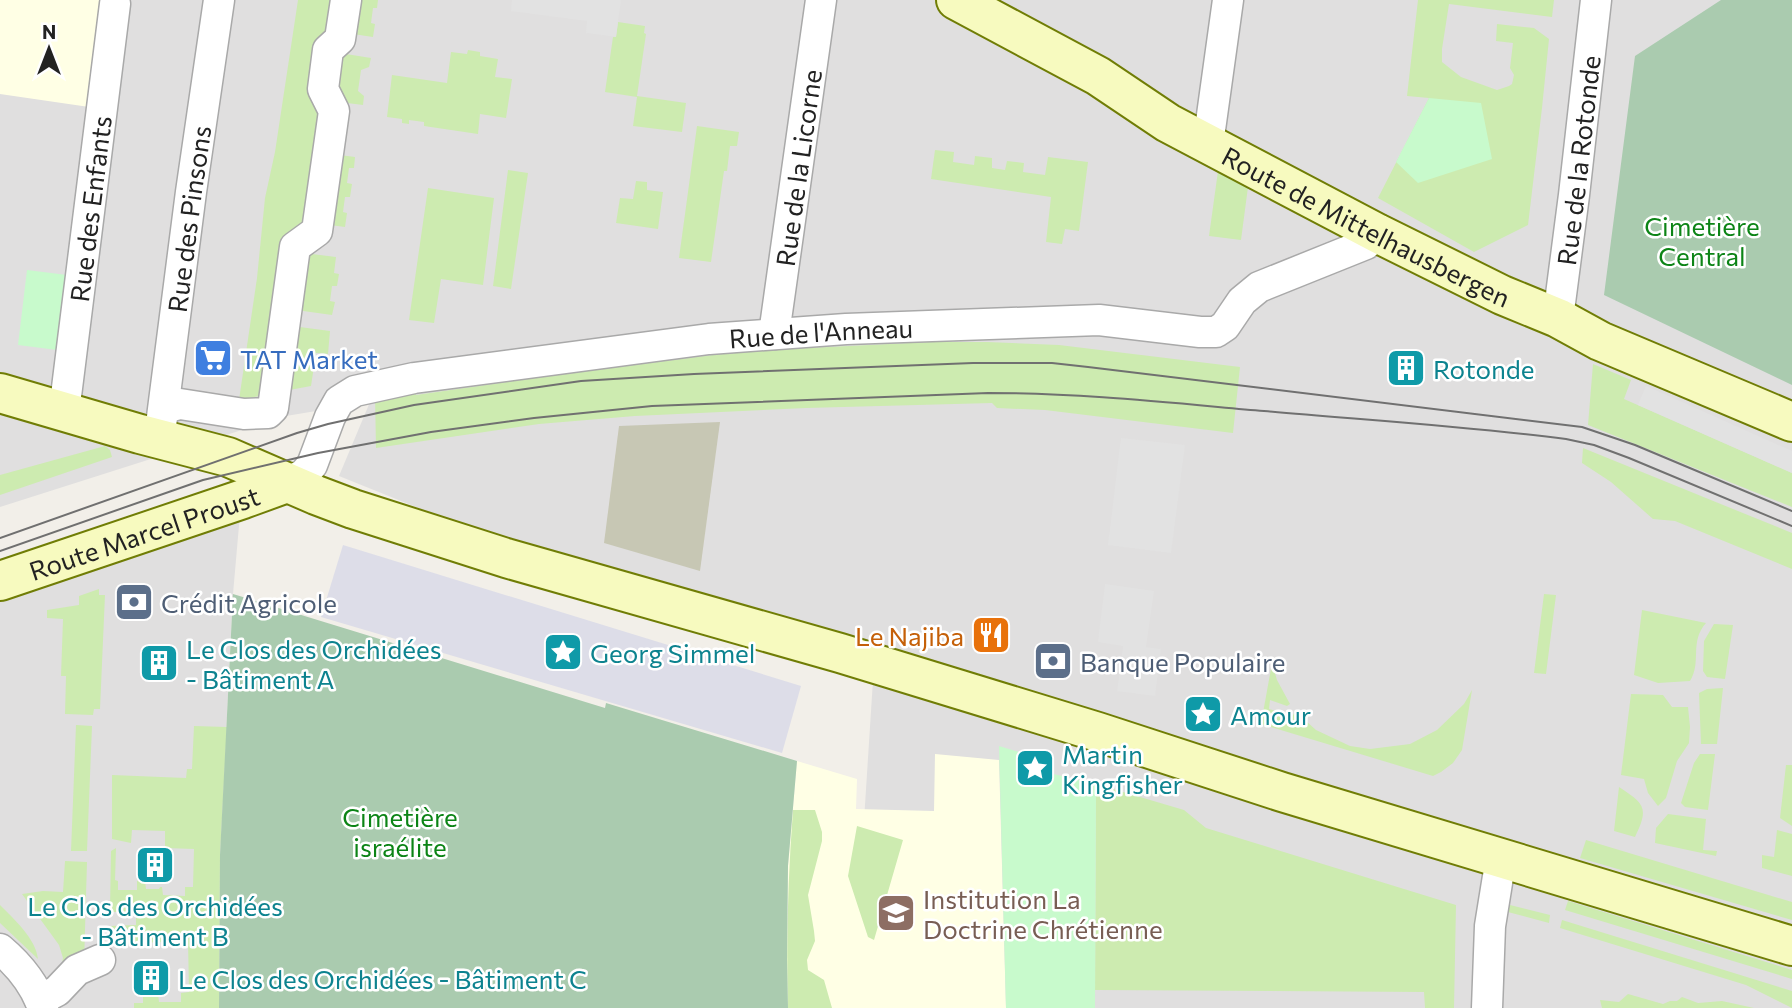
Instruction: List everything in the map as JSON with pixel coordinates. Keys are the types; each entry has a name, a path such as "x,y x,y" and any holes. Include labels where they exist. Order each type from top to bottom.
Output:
{"main road":[{"name":"Route de Mittelhausbergen","path":"976,5 1098,76 1168,123 1377,233 1628,354 1792,422"},
{"path":"0,393 64,412 161,423 287,483 363,512 485,551 866,661 1282,792 1792,946"},
{"name":"Route Marcel Proust","path":"0,581 287,483"}],"street":[{"name":"Rue des Pinsons","path":"161,423 219,0"},
{"path":"161,423 180,404 244,414 268,413 273,408 295,247 317,231 334,111 323,89 328,50 340,39 346,0"},
{"name":"Rue de la Licorne","path":"774,334 821,0"},
{"path":"1208,144 1228,0"},
{"name":"Rue de la Rotonde","path":"1558,318 1596,0"},
{"name":"Rue des Enfants","path":"64,412 115,4"},
{"name":"Rue de l'Anneau","path":"287,483 304,474 312,465 339,401 355,391 414,379 709,339 846,329 1076,320 1216,332 1225,326 1241,301 1259,287 1366,244 1377,233"},
{"path":"1487,1008 1490,926 1501,858"},
{"path":"0,949 24,973 41,1004 77,970 100,960"}],"shaded area":[{"path":"0,0 1792,0 1792,1008 852,1008 873,680 766,648 339,476 370,402 286,416 0,507"},
{"path":"0,0 110,0 96,108 0,94"},
{"path":"512,0 621,0 616,37 586,33 587,21 511,11"},
{"path":"1646,386 1792,451 1792,473 1638,405"},
{"path":"720,422 700,571 604,543 619,426"},
{"path":"1121,438 1185,445 1171,553 1108,545"},
{"path":"240,514 233,594 220,855 219,1008 0,1008 0,590"},
{"name":"Georg Simmel","path":"343,545 801,686 782,753 321,617"},
{"path":"1105,584 1154,591 1146,647 1161,649 1155,696 1117,691 1123,646 1098,642"},
{"name":"Institution La Doctrine Chrétienne","path":"935,754 999,760 1006,1008 788,1008 788,866 797,761 857,779 856,809 934,811"}],"green space":[{"path":"298,0 331,0 316,78 322,97 304,227 265,395 239,400 257,278 265,198 275,152"},
{"path":"354,0 378,0 377,8 373,8 373,37 353,34"},
{"path":"1418,0 1554,0 1552,17 1449,4 1442,62 1461,77 1497,90 1512,84 1514,75 1510,68 1513,43 1496,41 1497,24 1534,28 1549,39 1528,225 1474,252 1378,198 1429,98 1407,96"},
{"name":"Cimetière Central","path":"1721,0 1792,0 1792,385 1604,295 1635,56"},
{"path":"618,22 645,26 637,96 686,103 682,132 633,126 637,97 605,92 613,37 616,37"},
{"path":"468,50 480,52 480,56 498,59 495,77 512,79 506,118 480,114 478,134 424,126 424,122 409,120 409,124 402,123 402,119 387,117 392,75 447,83 451,52 467,54"},
{"path":"346,54 371,58 369,67 361,70 358,91 364,96 363,105 347,103 332,82 335,62"},
{"path":"1429,98 1481,103 1492,159 1418,183 1396,162"},
{"path":"697,126 739,132 737,146 730,146 727,171 724,171 711,262 679,258"},
{"path":"935,150 954,152 953,162 974,165 975,156 992,158 992,168 1005,170 1007,161 1024,163 1023,172 1045,175 1048,157 1088,162 1079,231 1065,229 1062,244 1046,242 1051,197 931,179"},
{"path":"340,155 355,157 354,168 349,168 347,183 352,184 350,197 345,197 345,227 330,225"},
{"path":"508,170 528,173 511,289 493,286"},
{"path":"1218,171 1248,187 1241,240 1209,236"},
{"path":"636,181 647,182 647,190 663,192 658,229 616,223 620,198 633,199"},
{"path":"428,188 494,198 483,285 441,279 434,323 409,320"},
{"path":"304,253 336,257 334,273 339,274 337,286 332,286 330,301 335,302 332,315 296,310"},
{"path":"27,270 75,276 65,351 18,345"},
{"path":"292,326 330,331 328,354 316,353 311,386 284,391"},
{"path":"930,342 1059,345 1240,367 1233,433 1045,410 997,408 992,403 635,416 539,424 376,448 375,395 415,386 416,395 744,351"},
{"path":"1593,364 1631,380 1624,399 1792,473 1792,507 1588,425"},
{"path":"105,446 112,457 0,495 0,475"},
{"path":"1583,448 1792,533 1792,569 1675,521 1653,519 1611,482 1582,463"},
{"path":"99,589 99,595 105,595 100,709 94,709 93,715 65,714 66,676 61,676 63,619 47,618 47,610 79,605 79,596"},
{"name":"Cimetière israélite","path":"233,594 605,708 606,703 797,761 788,866 788,1008 219,1008 220,855"},
{"path":"1544,594 1556,595 1546,674 1534,673"},
{"path":"1642,610 1706,623 1698,637 1695,667 1690,681 1658,683 1634,675"},
{"path":"1714,624 1733,625 1725,679 1707,677 1703,671 1704,641"},
{"path":"1272,663 1277,680 1290,704 1287,706 1270,700 1269,709 1292,716 1296,712 1316,730 1350,746 1370,749 1410,744 1437,730 1464,704 1472,690 1462,750 1453,763 1433,776 1261,724"},
{"path":"1723,688 1717,744 1701,744 1699,693 1707,689"},
{"path":"1631,694 1663,695 1672,707 1688,707 1689,743 1677,761 1666,798 1658,806 1648,793 1644,779 1621,775"},
{"path":"76,725 92,726 87,851 71,851"},
{"path":"194,726 227,727 220,855 219,1008 134,1008 134,1003 143,1003 143,996 156,996 156,993 159,1002 181,1002 181,993 189,992 188,941 110,944 110,926 136,925 136,912 110,910 111,851 116,848 115,880 118,881 118,890 137,890 137,881 145,881 146,889 162,887 163,895 185,896 185,887 193,887 194,849 165,848 165,831 132,830 131,843 112,839 112,775 186,778 187,769 192,769"},
{"path":"999,746 1026,754 1032,769 1096,784 1095,1008 1006,1008"},
{"path":"1700,754 1715,754 1708,810 1685,807 1681,803 1694,763"},
{"path":"1786,765 1792,765 1792,826 1780,818"},
{"path":"1096,784 1184,810 1206,828 1456,905 1454,1008 1425,1008 1424,992 1095,990"},
{"path":"1619,787 1642,807 1642,819 1635,837 1614,831"},
{"path":"793,810 815,810 822,832 808,895 815,941 807,960 808,970 824,980 832,1008 788,1008 788,909"},
{"path":"1668,814 1706,819 1703,850 1717,851 1716,856 1655,843 1656,828"},
{"path":"857,826 903,840 874,940 868,937 848,876"},
{"path":"1777,830 1792,834 1792,876 1762,868 1762,855 1774,857"},
{"path":"1586,840 1792,902 1792,920 1580,858"},
{"path":"65,861 87,862 84,964 61,969 63,958 59,945 22,894 63,892"},
{"path":"1568,901 1792,970 1792,979 1565,910"},
{"path":"1506,904 1550,915 1549,923 1504,911"},
{"path":"0,905 29,937 38,959 0,923"},
{"path":"1562,920 1792,991 1792,1008 1746,985 1560,928"},
{"path":"1628,994 1663,1004 1682,997 1698,1003 1722,1001 1754,1008 1602,1008 1600,1000 1619,1002"}],"tram line":[{"path":"0,538 297,433 414,405 581,381 973,363 1052,363 1582,427 1635,445 1792,511"},
{"path":"0,551 203,480 318,453 431,432 652,406 988,393 1126,399 1566,439 1594,445 1629,458 1792,526"}],"place":[{"name":"TAT Market","path":"213,358"},
{"name":"Rotonde","path":"1406,368"},
{"name":"Crédit Agricole","path":"134,602"},
{"name":"Le Najiba","path":"991,635"},
{"name":"Georg Simmel","path":"563,652"},
{"name":"Banque Populaire","path":"1053,661"},
{"name":"Le Clos des Orchidées - Bâtiment A","path":"159,663"},
{"name":"Amour","path":"1203,714"},
{"name":"Martin Kingfisher","path":"1035,768"},
{"name":"Le Clos des Orchidées - Bâtiment B","path":"155,865"},
{"name":"Institution La Doctrine Chrétienne","path":"896,913"},
{"name":"Le Clos des Orchidées - Bâtiment C","path":"151,978"}]}
